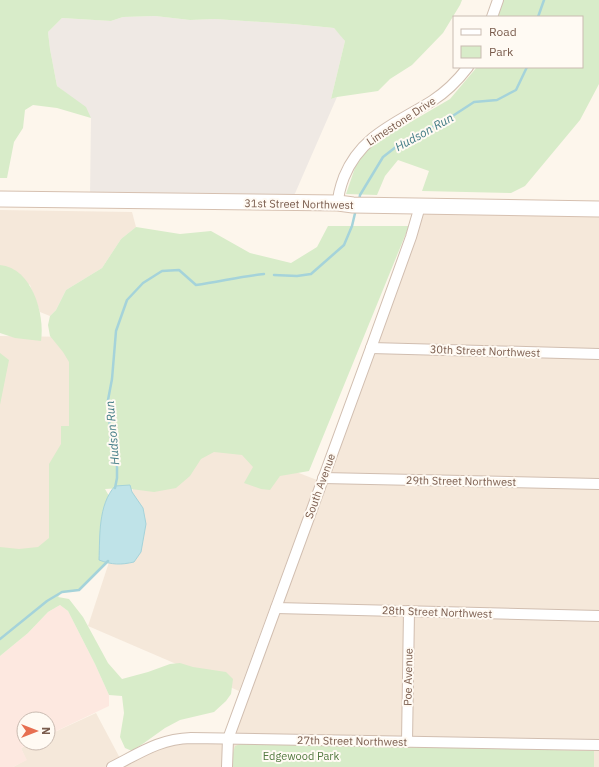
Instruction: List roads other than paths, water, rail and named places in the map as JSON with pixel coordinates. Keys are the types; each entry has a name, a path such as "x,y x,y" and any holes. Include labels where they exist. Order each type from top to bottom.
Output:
{"main road":[{"name":"31st Street Northwest","path":"0,199 599,209"}],"street":[{"path":"492,16 498,0"},
{"name":"Limestone Drive","path":"352,204 338,197 349,166 360,149 375,135 439,96 456,81 467,68"},
{"name":"South Avenue","path":"227,767 228,739 411,237 420,206"},
{"name":"30th Street Northwest","path":"371,348 599,354"},
{"name":"29th Street Northwest","path":"323,478 599,484"},
{"name":"28th Street Northwest","path":"276,608 599,616"},
{"name":"Poe Avenue","path":"407,742 409,611"},
{"name":"27th Street Northwest","path":"112,767 158,743 169,740 191,738 599,745"}],"water":[{"path":"130,485 132,492 143,508 146,524 141,552 134,562 129,563 112,564 99,560 101,521 105,502 115,486"}],"waterway":[{"name":"Hudson Run","path":"538,16 544,0"},
{"name":"Hudson Run","path":"359,201 360,195 383,157 401,143 448,119 474,102 497,100 516,90 527,68"},
{"name":"Hudson Run","path":"274,275 297,276 311,274 344,245 352,226 356,209"},
{"name":"Hudson Run","path":"115,488 117,478 117,461 111,443 108,400 112,379 116,331 127,300 143,283 162,271 179,270 196,285 264,274"},
{"name":"Hudson Run","path":"0,639 47,601 62,592 79,590 108,561"}],"park label":[{"name":"Edgewood Park","path":"301,756"}]}
